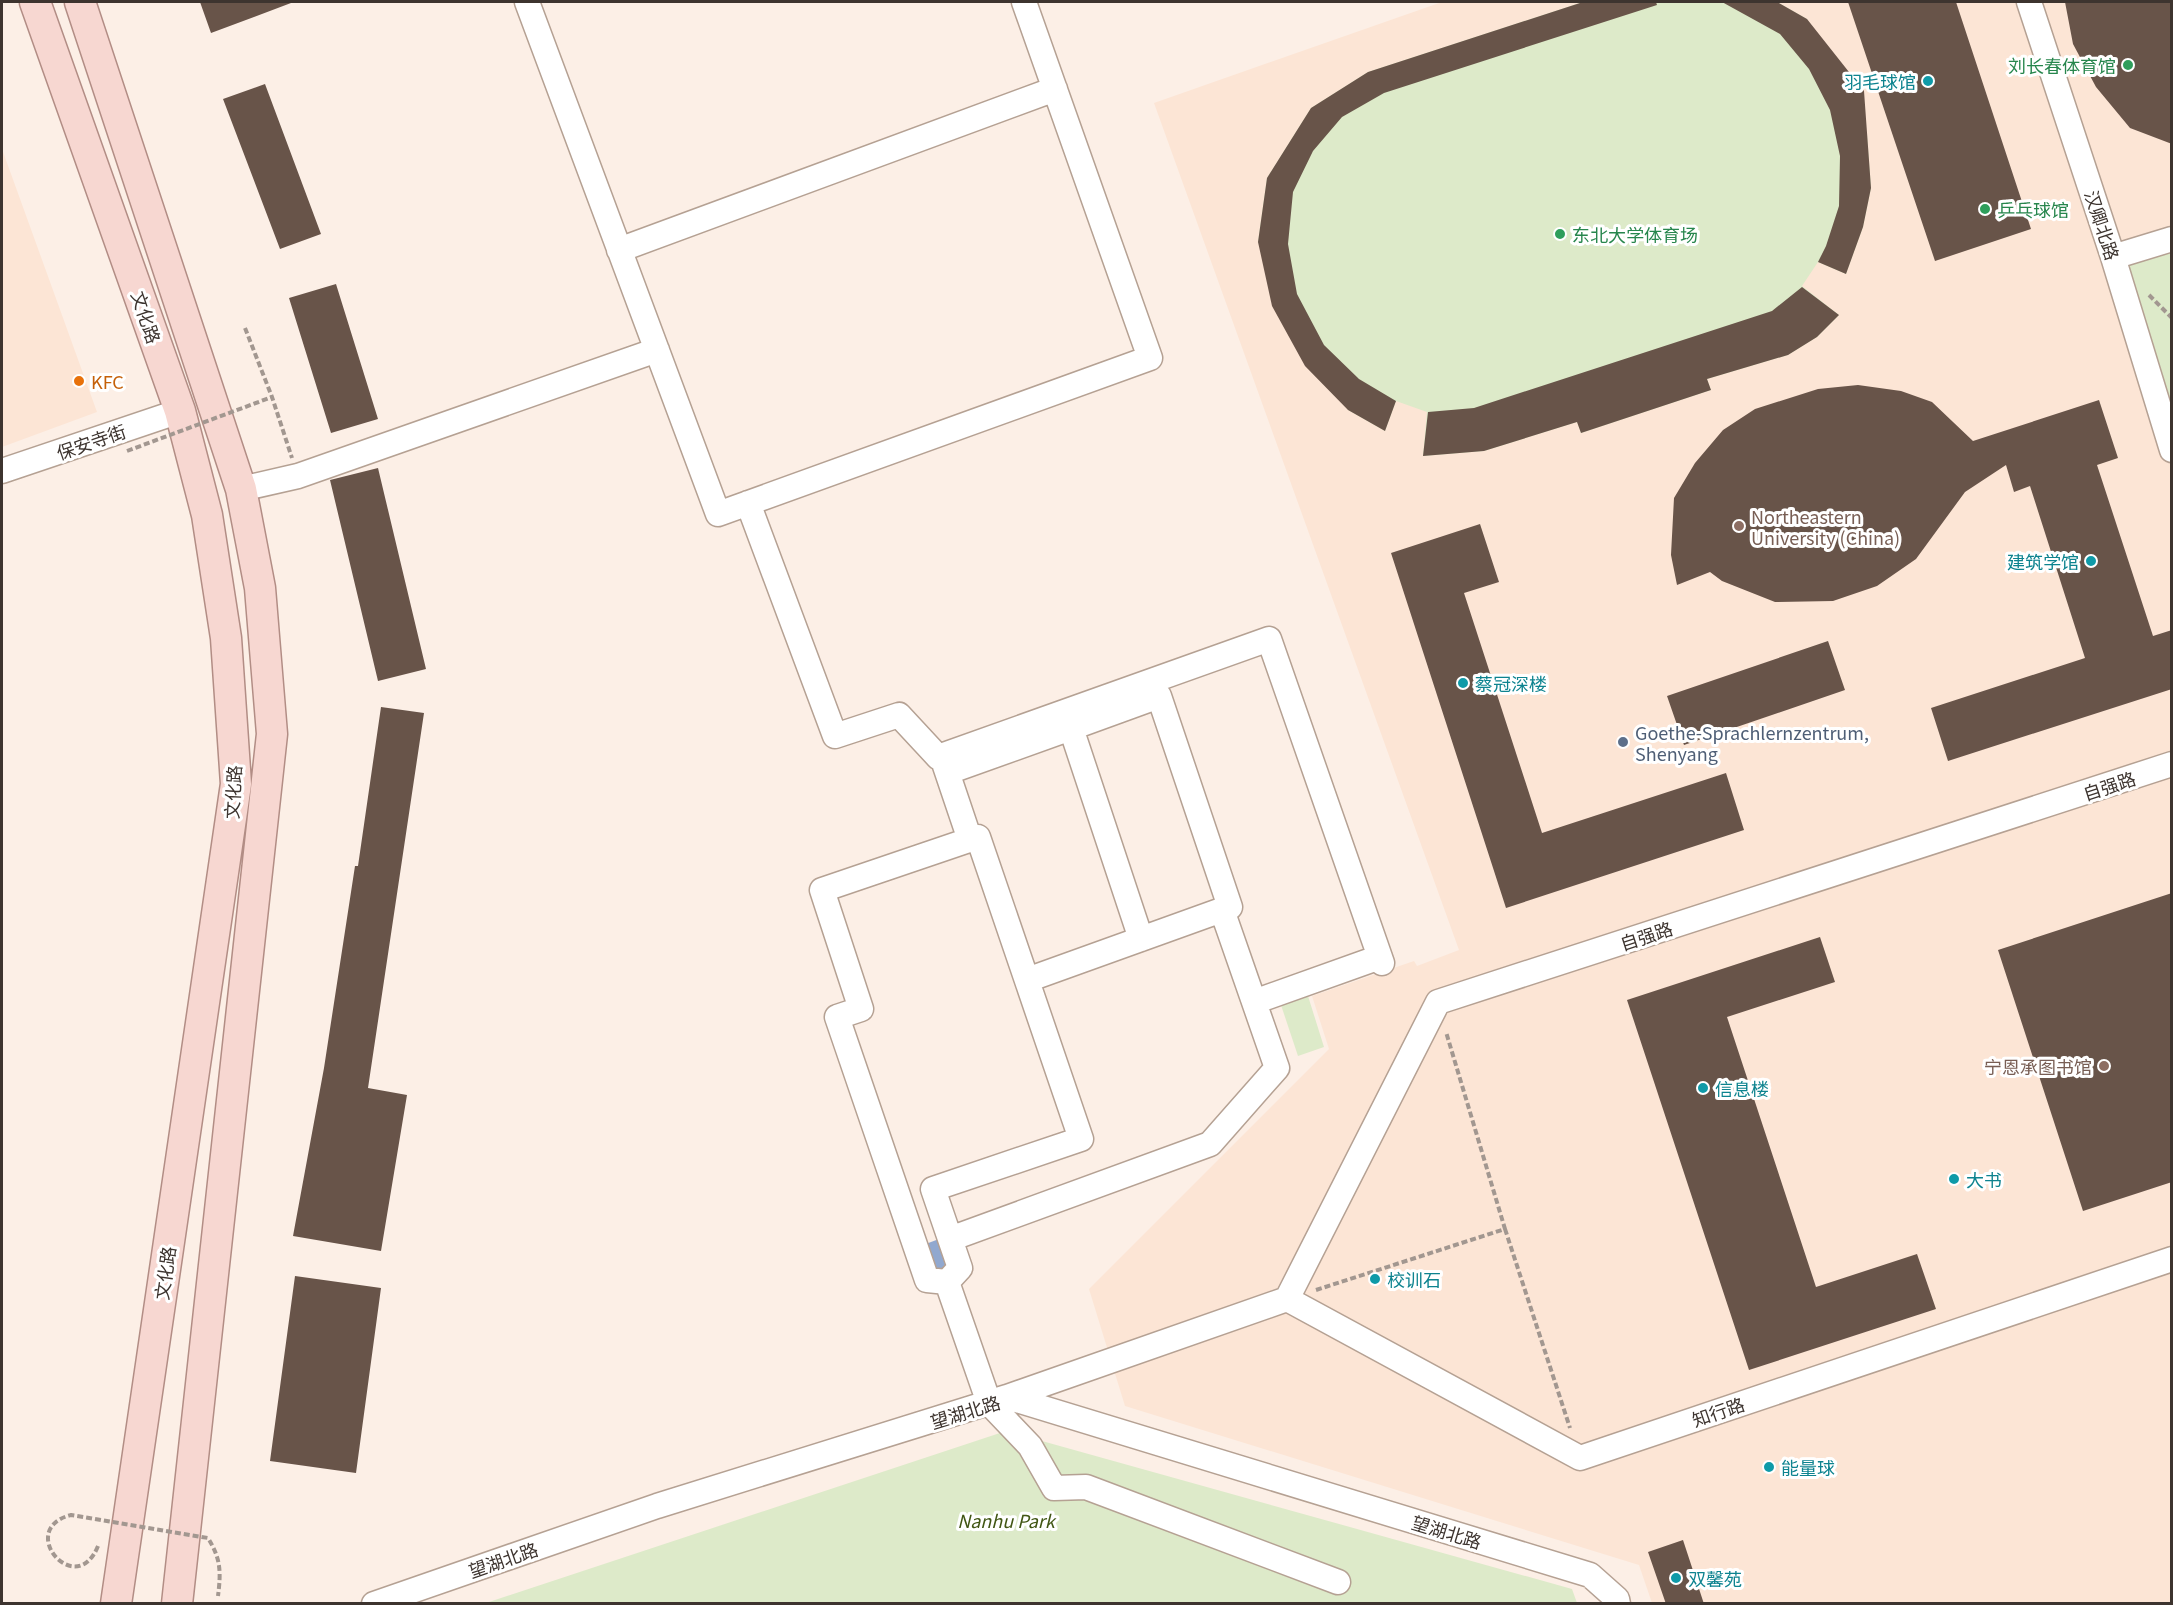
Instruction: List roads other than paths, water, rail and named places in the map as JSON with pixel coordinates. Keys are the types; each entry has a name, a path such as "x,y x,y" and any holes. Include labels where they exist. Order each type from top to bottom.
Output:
{"main road":[{"name":"文化路","path":"35,2 180,411 207,515 224,627 236,784 116,1604"},
{"name":"文化路","path":"80,2 241,489 260,588 272,734 177,1604"}],"street":[{"path":"527,2 718,514 1150,358 1024,2"},
{"name":"汉卿北路","path":"2029,2 2113,257 2172,450"},
{"path":"620,250 1055,89"},
{"path":"2113,257 2172,239"},
{"path":"241,489 298,476 657,350"},
{"name":"保安寺街","path":"2,471 180,411"},
{"path":"748,503 835,736 899,715 945,764 970,840"},
{"path":"945,764 1269,639 1381,960 1254,1002"},
{"path":"945,764 1071,729 1159,696 1230,907 1027,980"},
{"path":"1071,729 1141,939"},
{"name":"自强路","path":"1287,1299 1438,1002 2172,764"},
{"path":"900,1199 1081,1139 978,837 822,890 861,1009 837,1017 927,1280 947,1282"},
{"path":"950,1239 1210,1144 1277,1068 1222,910"},
{"path":"933,1189 960,1268 947,1282"},
{"name":"知行路","path":"1287,1299 1580,1458 2172,1259"},
{"path":"947,1282 998,1400 1030,1446 1054,1488 1086,1487 1338,1582"},
{"path":"998,1400 1287,1299"},
{"name":"望湖北路","path":"374,1604 657,1506 998,1400 1590,1575 1617,1599 1618,1604"}],"water":[{"path":"939,1239 953,1263 934,1276 923,1245"}],"place":[{"name":"刘长春体育馆","path":"2128,65"},
{"name":"羽毛球馆","path":"1928,81"},
{"name":"乒乓球馆","path":"1985,209"},
{"name":"东北大学体育场","path":"1560,234"},
{"name":"KFC","path":"79,381"},
{"name":"Northeastern University (China)","path":"1739,526"},
{"name":"建筑学馆","path":"2091,561"},
{"name":"蔡冠深楼","path":"1463,683"},
{"name":"Goethe-Sprachlernzentrum, Shenyang","path":"1623,742"},
{"name":"宁恩承图书馆","path":"2104,1066"},
{"name":"信息楼","path":"1703,1088"},
{"name":"大书","path":"1954,1179"},
{"name":"校训石","path":"1375,1279"},
{"name":"能量球","path":"1769,1467"},
{"name":"双馨苑","path":"1676,1578"}],"park label":[{"name":"Nanhu Park","path":"1006,1520"}]}
